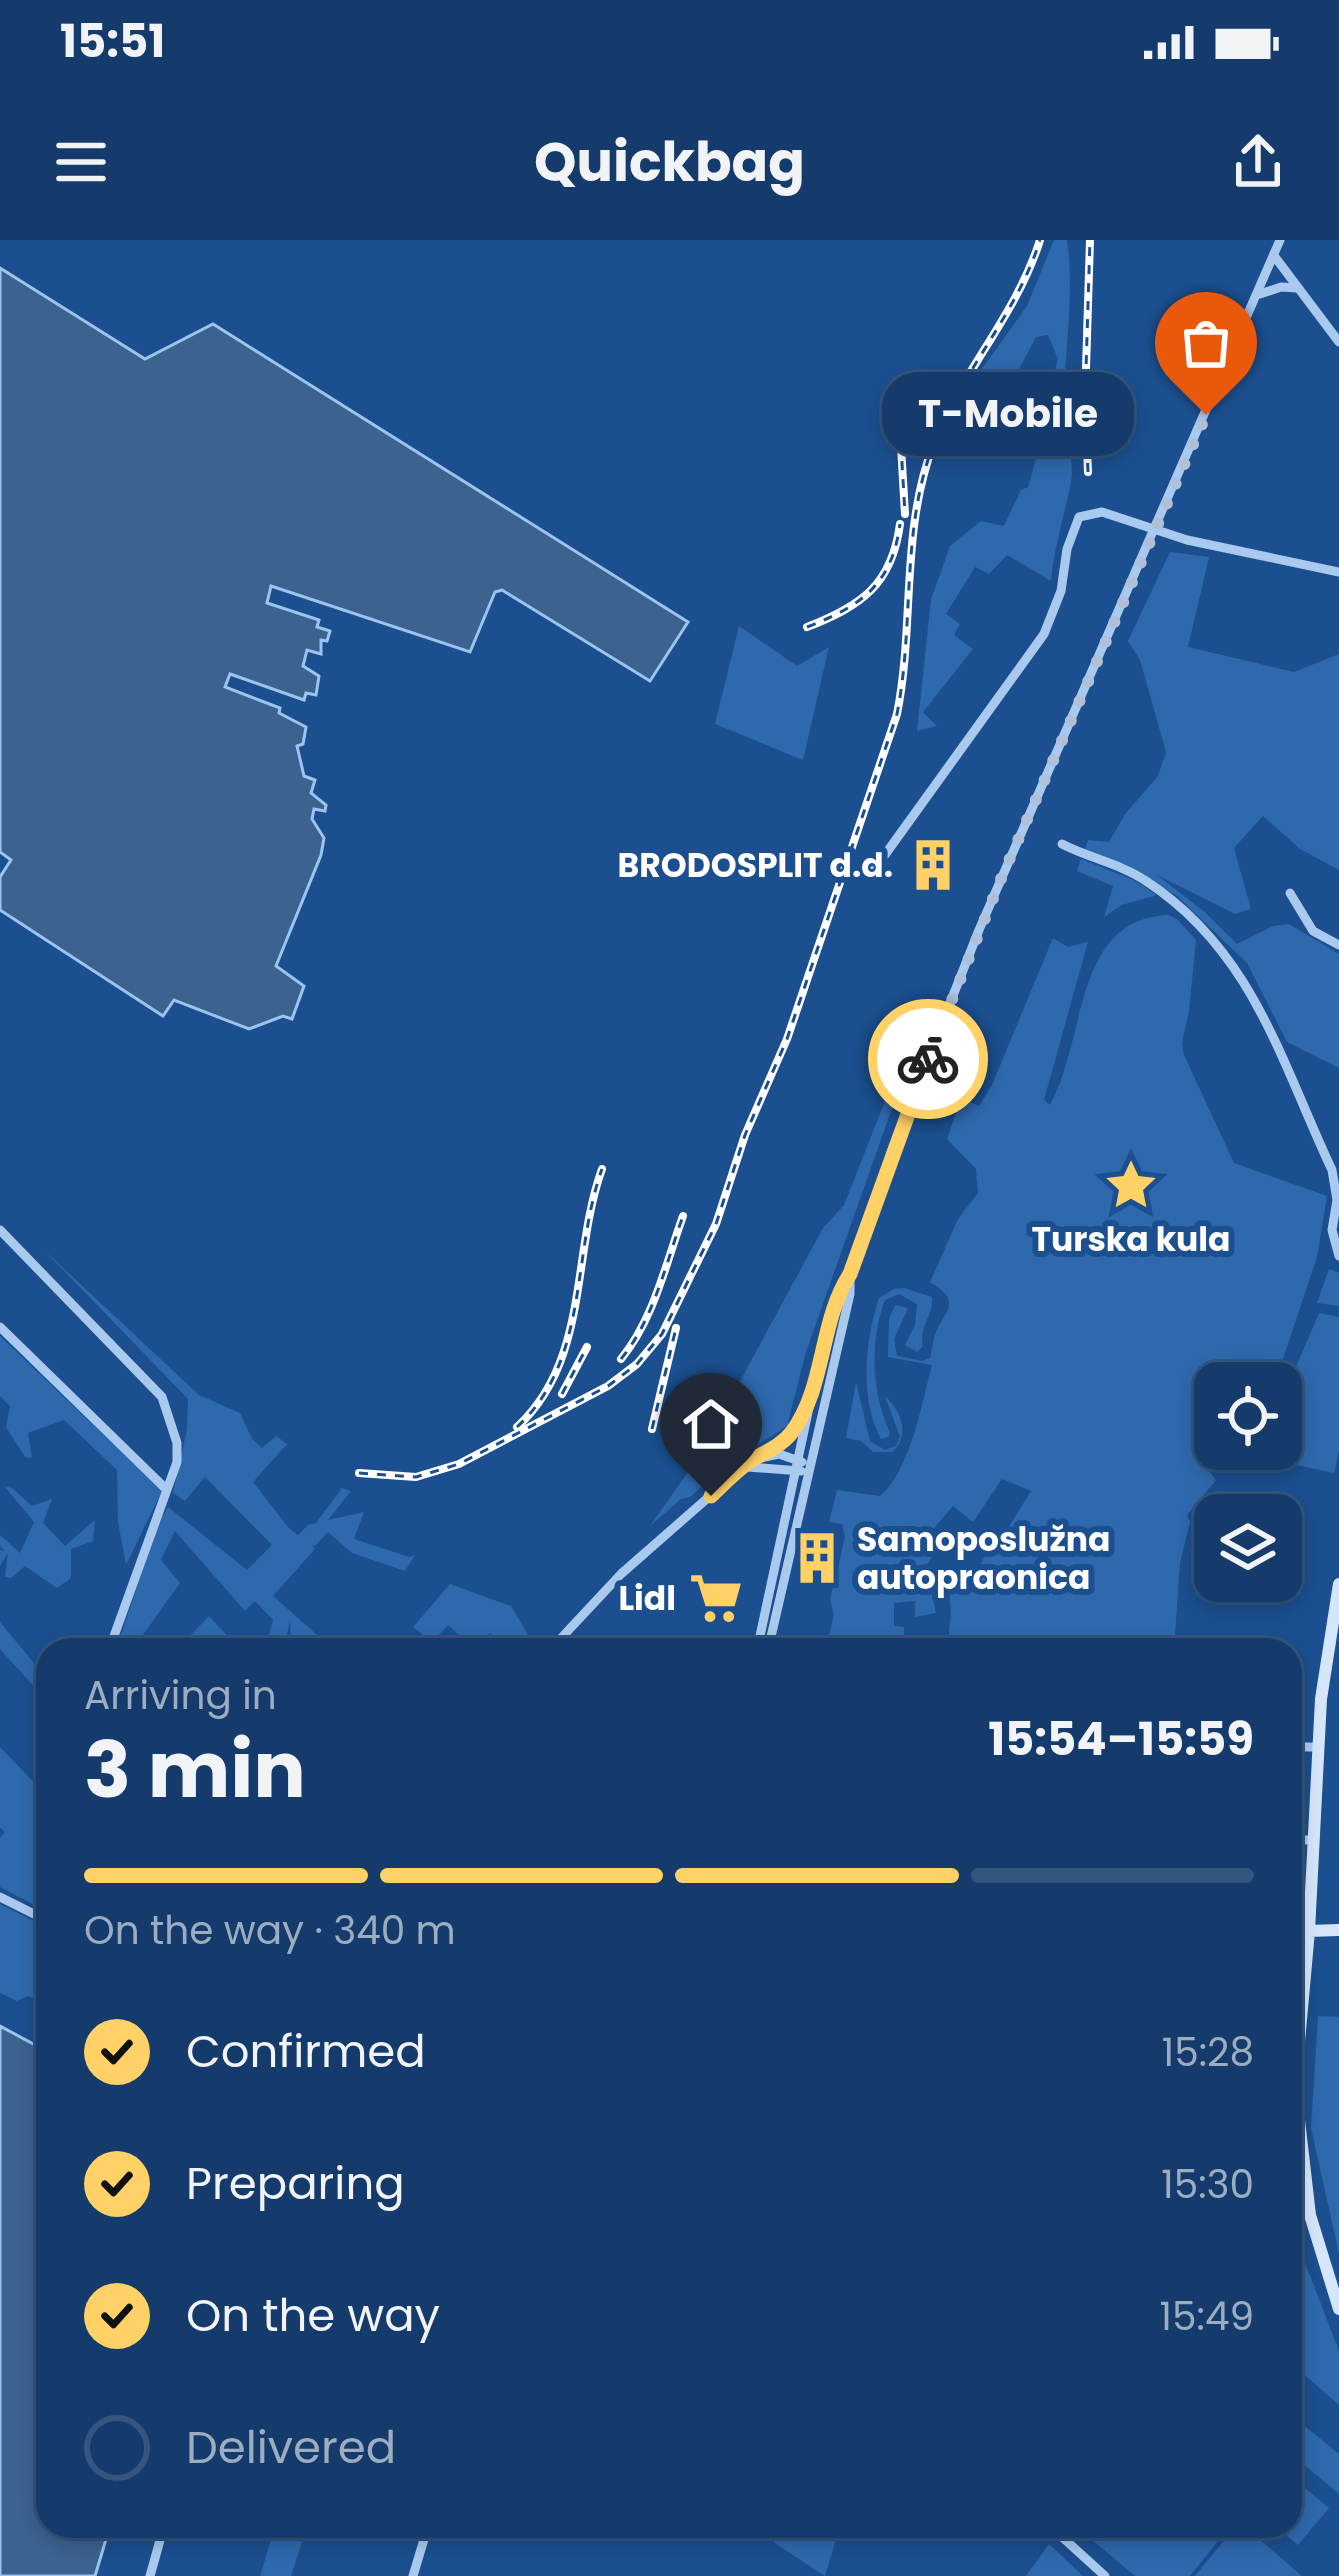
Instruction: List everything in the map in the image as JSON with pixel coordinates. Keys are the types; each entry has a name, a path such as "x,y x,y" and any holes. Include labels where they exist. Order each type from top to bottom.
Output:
{"main road":[{"path":"1302,2008 1317,1748 1339,1584"},
{"path":"1309,1931 1339,1930"},
{"path":"1302,2160 1310,2215 1339,2308"}],"street":[{"path":"761,1638 832,1312 979,930 1260,293 1275,256 1276,240"},
{"path":"1275,256 1339,343"},
{"path":"1260,293 1298,288"},
{"path":"869,877 1044,634 1061,591 1067,549 1079,517 1102,512 1155,531 1339,572"},
{"path":"1062,844 1145,880 1205,932 1257,999 1332,1170 1337,1200 1332,1230 1339,1256"},
{"path":"1290,893 1313,931 1339,944"},
{"path":"0,1230 162,1397 177,1442 177,1462 113,1638"},
{"path":"771,1638 850,1294 850,1274"},
{"path":"0,1327 166,1489"},
{"path":"561,1638 621,1574 742,1468 790,1435 812,1390"},
{"path":"761,1456 779,1454 808,1467"},
{"path":"742,1468 796,1472 808,1467"},
{"path":"1302,1747 1317,1748"},
{"path":"1302,1840 1312,1840"},
{"path":"0,1897 36,1916"},
{"path":"1302,1930 1309,1931"},
{"path":"150,2576 161,2538"},
{"path":"413,2576 424,2538"},
{"path":"1063,2538 1105,2576"}],"shaded area":[{"path":"1054,240 1067,240 1069,261 1064,407 1072,472 1051,581 1007,555 989,574 975,567 946,614 960,624 954,635 973,649 923,712 937,726 917,731 931,599 950,546 981,521 1004,526 1021,490 1028,487 1036,459 1027,448 1033,445 1034,416 1044,415 1058,359 1048,335 1036,337 1006,394 974,380 1027,306"},
{"path":"0,268 145,359 213,324 688,622 650,681 502,590 495,592 470,652 271,586 267,603 319,620 317,627 330,631 327,641 321,640 321,654 307,650 303,666 319,676 316,695 306,693 304,700 230,674 225,687 280,708 279,713 306,727 303,744 297,746 304,776 315,780 311,793 326,805 325,811 314,809 312,819 324,838 321,855 276,966 304,986 292,1019 283,1016 249,1029 174,1000 163,1016 0,910 0,877 11,860 0,852"},
{"path":"1170,552 1209,557 1188,647 1294,672 1339,654 1339,870 1300,849 1263,816 1234,848 1251,909 1235,914 1157,875 1237,944 1273,926 1289,924 1339,954 1339,1068 1287,1042 1247,963 1177,896 1128,867 1084,852 1088,840 1109,842 1126,813 1158,776 1166,752 1140,660 1128,641"},
{"path":"739,626 797,666 829,647 803,760 715,724"},
{"path":"1081,859 1134,880 1157,895 1122,905 1104,917 1113,886 1077,871"},
{"path":"1168,915 1196,940 1184,1055 1234,1163 1327,1196 1317,1257 1282,1362 1194,1362 1194,1470 1208,1470 1216,1480 1204,1494 1194,1494 1194,1507 1187,1515 1190,1522 1180,1563 1175,1638 948,1638 949,1592 958,1579 970,1585 990,1546 995,1549 1031,1491 1002,1479 973,1522 953,1506 930,1533 945,1551 933,1555 915,1583 932,1593 936,1613 915,1617 915,1601 894,1603 894,1626 904,1627 904,1638 828,1638 834,1615 830,1600 845,1537 842,1524 829,1522 837,1490 880,1496 890,1485 913,1435 932,1365 888,1357 889,1319 895,1305 908,1308 894,1339 897,1356 930,1358 949,1302 930,1282 958,1219 978,1193 976,1169 947,1139 961,1098 979,1106 992,1085 1053,938 1068,947 1088,942 1044,1100 1050,1105 1087,986 1115,937 1137,922"},
{"path":"893,1081 896,1097 806,1352 787,1426 726,1465 650,1526 700,1455 823,1228 844,1205"},
{"path":"44,1250 199,1395 240,1413 252,1439 262,1448 276,1436 287,1444 253,1482 288,1527 298,1535 316,1523 342,1488 351,1491 328,1520 364,1512 354,1539 415,1555 405,1571 352,1553 328,1532 312,1545 315,1549 273,1596 321,1638 291,1638 290,1620 286,1638 268,1638 273,1620 255,1601 245,1611 175,1531 161,1560 180,1583 141,1638 120,1638 168,1507 247,1570 272,1545 205,1477 185,1501 173,1493 187,1429 188,1399"},
{"path":"1329,1269 1339,1273 1339,1306 1317,1303"},
{"path":"904,1288 932,1297 932,1304 923,1346 917,1352 905,1345 915,1325 917,1304 899,1294 885,1300 876,1333 875,1367 879,1401 890,1433 881,1439 867,1388 870,1332 879,1298"},
{"path":"1319,1313 1339,1317 1339,1451 1334,1473 1302,1466 1302,1362 1298,1362"},
{"path":"0,1336 162,1491 126,1565 118,1522 117,1470 64,1420 28,1433 32,1458 25,1457 6,1427 10,1406 0,1396"},
{"path":"856,1382 870,1441 885,1450 896,1446 900,1437 885,1396 896,1408 902,1431 898,1446 892,1452 873,1452 861,1441 846,1438"},
{"path":"4,1486 32,1506 52,1499 43,1523 65,1546 95,1520 93,1541 71,1549 71,1578 57,1588 25,1566 11,1578 5,1577 8,1553 0,1566 0,1550 5,1551 0,1535 20,1553 34,1522"},
{"path":"450,1584 511,1606 530,1638 495,1638 490,1633 485,1638 463,1638 448,1625 436,1638 427,1638 413,1627"},
{"path":"209,1616 229,1638 188,1638"},
{"path":"0,1622 36,1666 36,1689 0,1649"},
{"path":"0,1747 36,1784 36,1906 0,1887 0,1838 5,1832 0,1827"},
{"path":"0,1904 36,1922 36,2000 28,1996 17,2001 0,1993"},
{"path":"1318,2016 1339,2017 1339,2254 1311,2128"},
{"path":"0,2026 36,2046 36,2538 106,2538 95,2576 0,2576"},
{"path":"1302,2255 1339,2351 1339,2405 1302,2373"},
{"path":"1302,2424 1339,2454 1339,2494 1302,2463"},
{"path":"1302,2486 1329,2508 1298,2545 1290,2538 1302,2538"},
{"path":"271,2538 303,2538 291,2576 260,2576"},
{"path":"780,2538 836,2538 825,2576 773,2542"},
{"path":"1090,2538 1220,2538 1190,2576 1135,2576"},
{"path":"1226,2538 1258,2538 1302,2576 1195,2576"},
{"path":"1049,2544 1083,2576 1026,2576"}],"railway":[{"path":"359,1473 416,1477 459,1464 608,1386 637,1364 662,1334 716,1224 745,1135 787,1039 897,714 916,509 934,443 1018,293 1040,240"},
{"path":"1088,472 1085,401 1090,240"},
{"path":"889,409 901,446 905,514"},
{"path":"807,627 843,611 871,590 890,563 900,524"},
{"path":"517,1427 557,1371 568,1339 602,1169"},
{"path":"621,1359 651,1309 683,1216"},
{"path":"652,1429 676,1328"},
{"path":"562,1394 587,1347"}],"way so far":[{"path":"928,1059 1003,874 1206,415"}],"place":[{"name":"T-Mobile","path":"1206,415"},
{"name":"BRODOSPLIT d.d.","path":"933,865"},
{"name":"Turska kula","path":"1131,1185"},
{"name":"Samoposlužna autopraonica","path":"817,1558"},
{"name":"Lidl","path":"716,1598"}],"route":[{"path":"711,1496 751,1460 787,1438 796,1425 812,1390 838,1291 850,1274 928,1059"}]}
